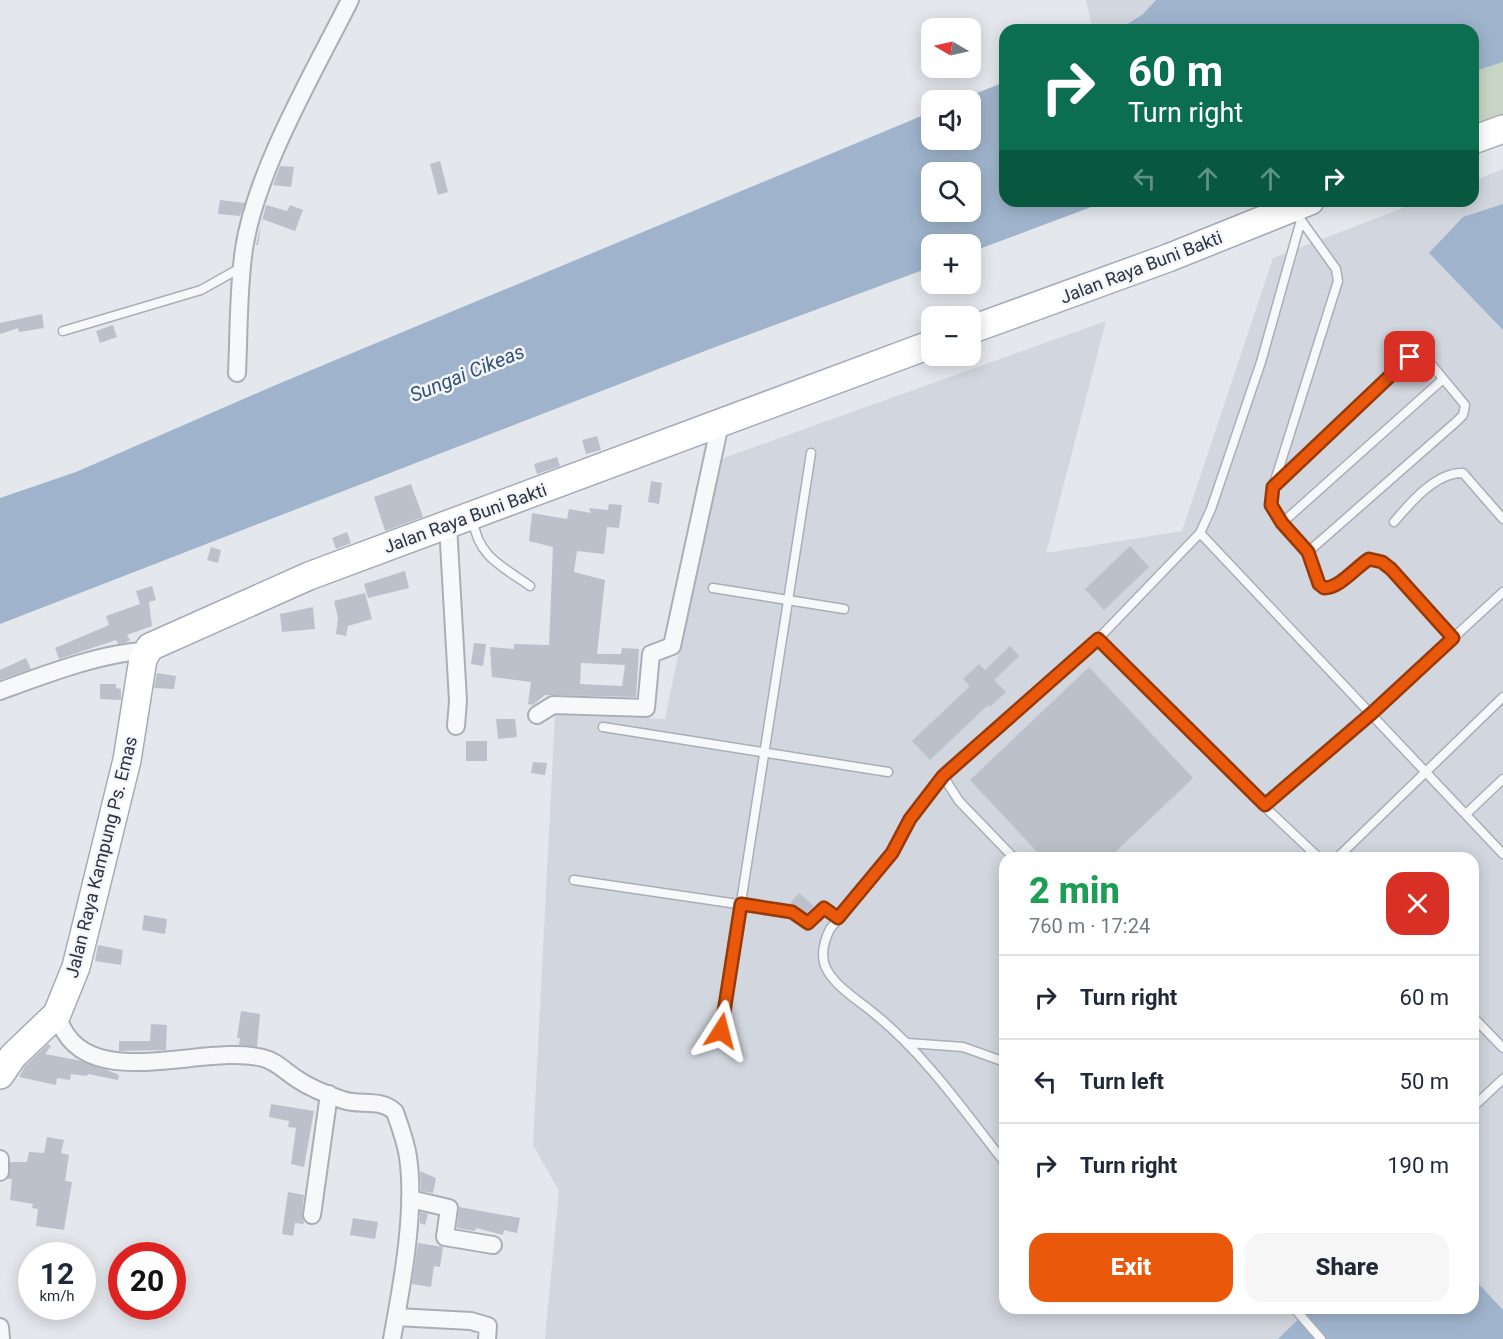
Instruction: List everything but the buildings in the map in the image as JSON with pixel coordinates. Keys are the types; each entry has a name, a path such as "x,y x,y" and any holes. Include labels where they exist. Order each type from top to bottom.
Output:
{"main road":[{"path":"1479,138 1503,129"},
{"name":"Jalan Raya Buni Bakti","path":"981,326 1303,209"},
{"name":"Jalan Raya Buni Bakti","path":"146,651 156,643 309,576 921,348"},
{"name":"Jalan Raya Kampung Ps. Emas","path":"0,1075 13,1056 57,1014 76,967 127,760 146,651"}],"street":[{"path":"237,373 243,267 249,224 288,123 350,0"},
{"path":"537,715 553,705 646,708 651,654 672,646 720,424"},
{"path":"456,726 460,521"},
{"name":"Jalan Raya Buni Bakti","path":"0,691 132,651 146,651"},
{"path":"57,1014 67,1037 93,1056 127,1062 246,1055 272,1062 300,1081 329,1094 350,1102 379,1104 395,1112 408,1155 410,1199 392,1339"},
{"path":"312,1215 329,1094"},
{"path":"0,1159 0,1172"},
{"path":"410,1199 448,1208 445,1237 493,1245"},
{"path":"396,1317 471,1321 488,1326 487,1339"},
{"path":"0,1327 1,1339"}],"lane":[{"path":"1303,209 1336,269 1338,280 1273,487 1271,505 1282,523 1308,552 1319,584 1324,588 1335,586 1356,567 1369,559 1382,562 1453,638"},
{"path":"999,1155 908,1043 838,984 826,969 824,942 838,918 892,853 910,819 943,776 1098,639 1200,533 1211,510 1261,362 1303,209"},
{"path":"63,331 201,290 243,267"},
{"path":"1273,487 1410,357 1426,358 1465,405 1463,415 1308,552"},
{"path":"1282,523 1442,380"},
{"path":"721,1031 811,453"},
{"path":"1394,522 1428,487 1455,473 1462,473 1503,519"},
{"path":"460,521 474,530 487,556 530,586"},
{"path":"1200,533 1503,854"},
{"path":"713,588 844,609"},
{"path":"1265,805 1372,713 1503,592"},
{"path":"1098,639 1313,852"},
{"path":"1343,852 1503,697"},
{"path":"603,727 888,772"},
{"path":"943,776 959,801 1008,852"},
{"path":"1466,814 1503,779"},
{"path":"574,879 792,912 808,923 824,908 838,918"},
{"path":"1479,1023 1503,1048"},
{"path":"908,1043 963,1047 999,1060"},
{"path":"1479,1101 1503,1079"},
{"path":"1299,1314 1321,1339"}],"shaded area":[{"path":"1086,0 1156,0 1143,14 1127,24 1092,24"},
{"path":"1503,169 1503,1339 545,1339 559,1191 533,1145 555,715 665,719 718,460 1106,321 1046,553 1182,531 1273,258 1405,207 1479,207 1479,179"}],"green space":[{"path":"1503,62 1503,129 1479,138 1479,70"}],"water":[{"path":"1156,0 1503,0 1503,62 1479,70 1479,24 1127,24 1143,14"},
{"name":"Sungai Cikeas","path":"999,84 999,207 1091,207 981,248 981,234 921,234 921,271 710,349 0,624 0,498 76,472 278,384 921,116 921,150 981,150 981,91"},
{"path":"1503,204 1503,330 1429,253 1463,217"},
{"path":"1479,1284 1503,1310 1503,1339 1278,1339 1304,1314 1479,1314"}],"route":[{"path":"721,1031 741,904 792,912 808,923 824,908 838,918 892,853 910,819 943,776 1098,639 1249,792 1265,805 1372,713 1453,638 1382,562 1369,559 1356,567 1335,586 1324,588 1319,584 1313,561 1308,552 1282,523 1271,505 1273,487 1410,357"}]}
